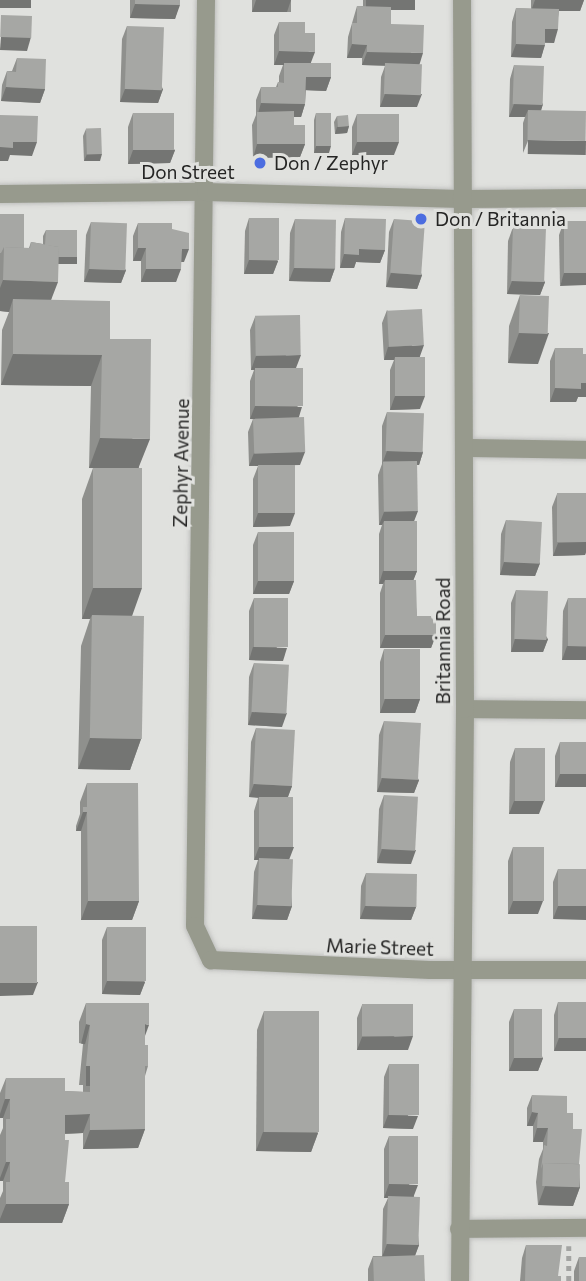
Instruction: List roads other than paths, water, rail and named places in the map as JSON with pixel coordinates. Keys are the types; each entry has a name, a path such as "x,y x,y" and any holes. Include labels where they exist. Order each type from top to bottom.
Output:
{"street":[{"name":"Zephyr Avenue","path":"195,926 206,192 206,0"},
{"name":"Britannia Road","path":"460,1281 465,709 462,0"},
{"name":"Don Street","path":"0,194 206,192 461,199 586,198"},
{"path":"464,448 586,450"},
{"path":"465,709 586,710"},
{"name":"Marie Street","path":"195,926 211,960 278,965 463,970 586,970"},
{"path":"459,1229 578,1228"}],"place":[{"name":"Don / Zephyr","path":"260,163"},
{"name":"Don / Britannia","path":"421,219"}]}
